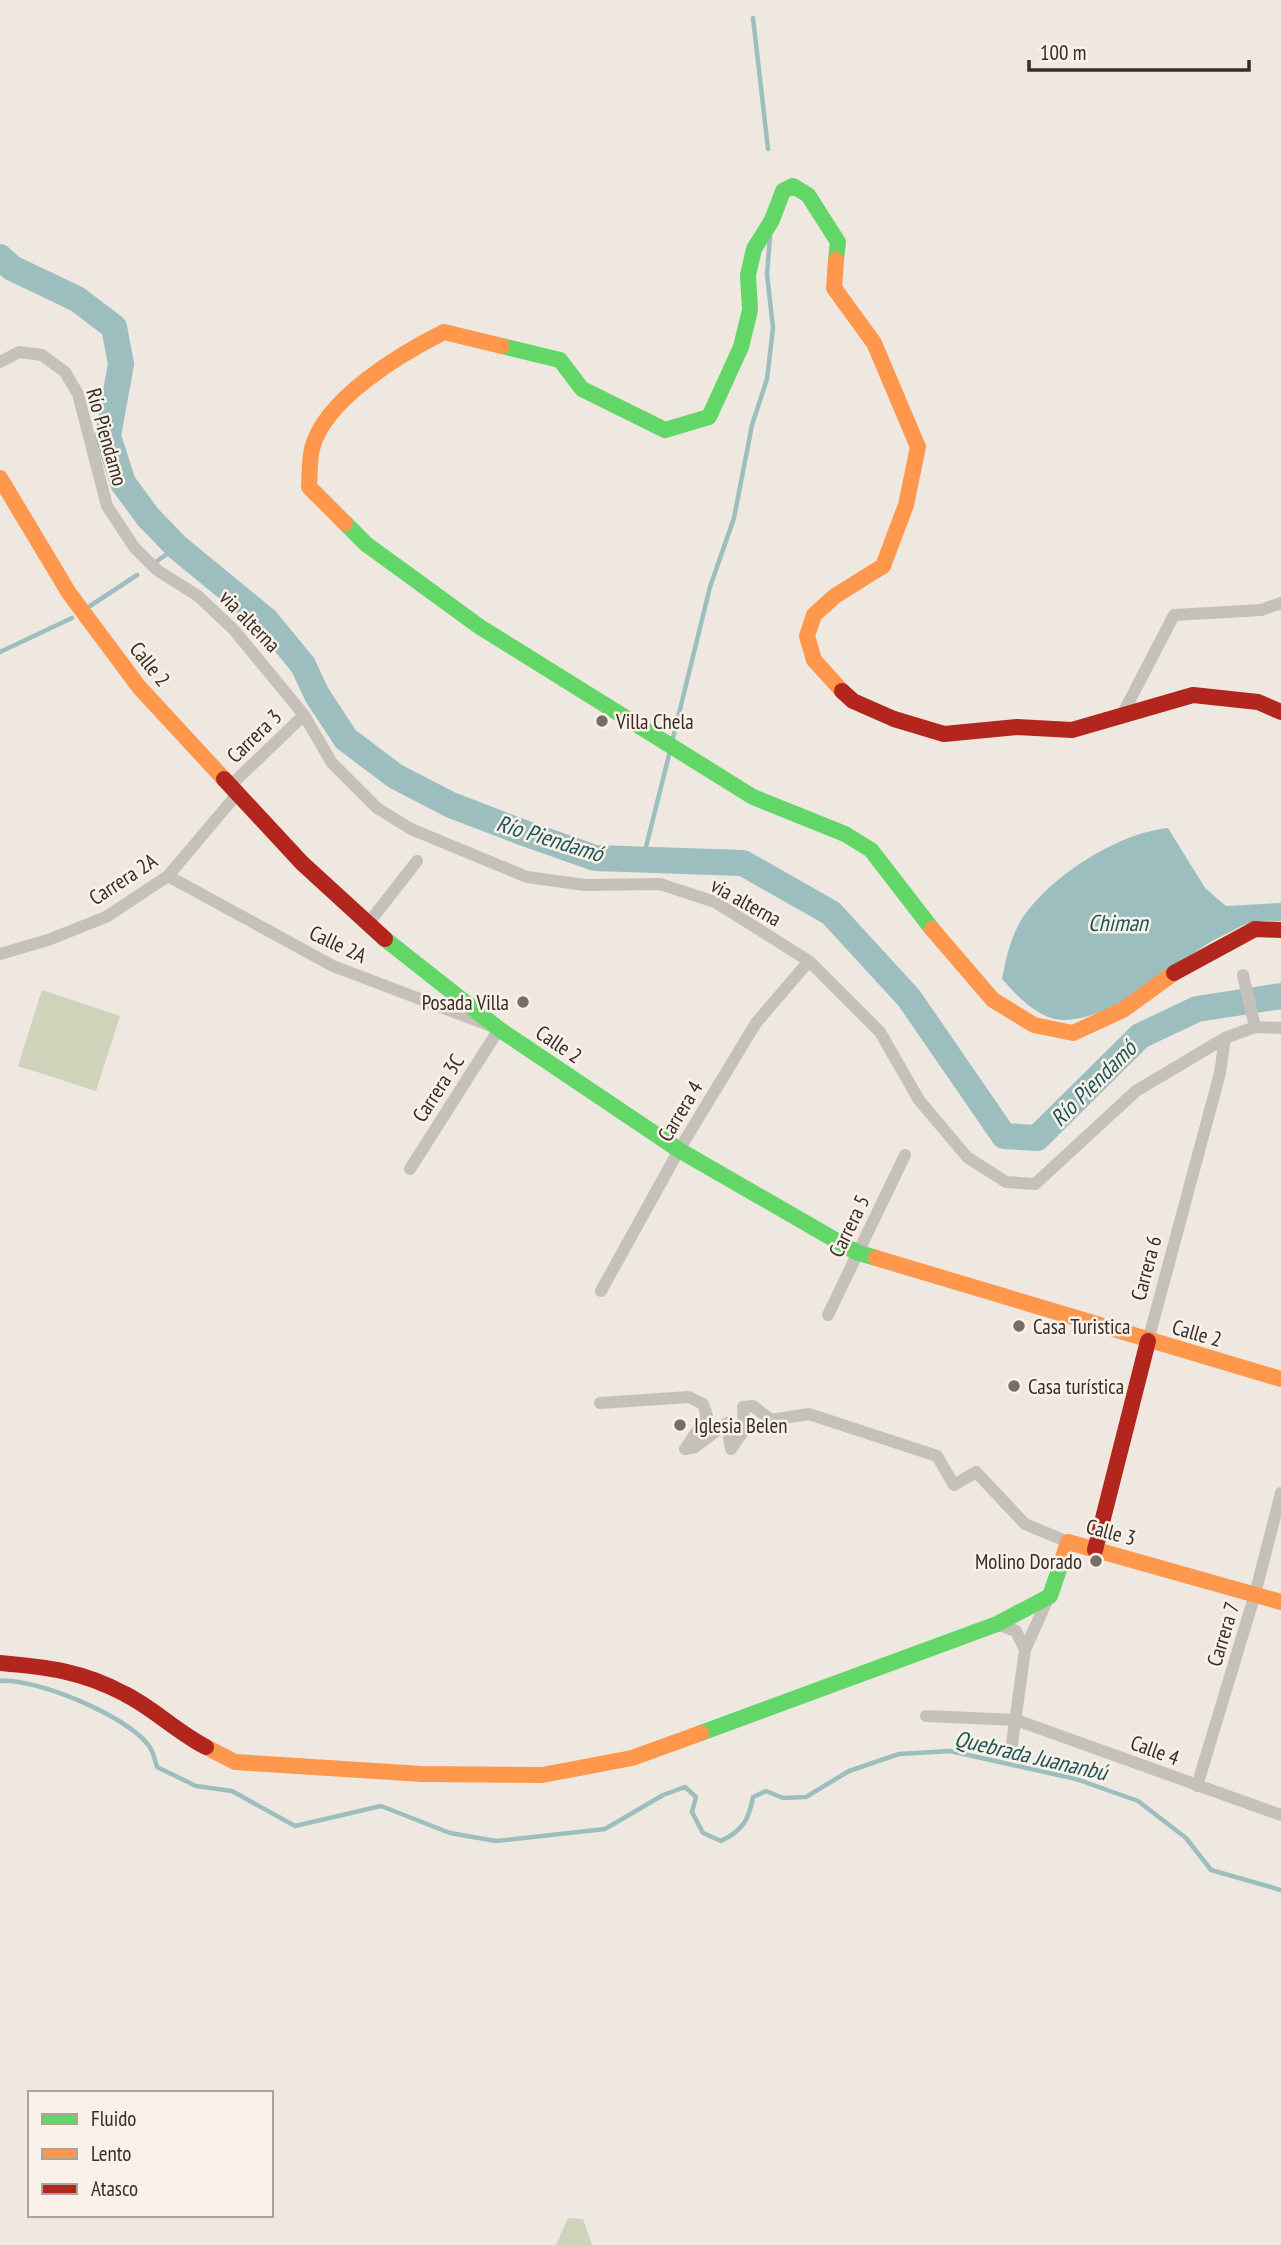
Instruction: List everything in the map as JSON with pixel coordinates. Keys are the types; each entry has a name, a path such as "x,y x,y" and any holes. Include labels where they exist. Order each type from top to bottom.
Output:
{"street":[{"path":"1281,712 1258,702 1193,695 1072,730 1017,727 998,732 944,734 894,719 853,701 814,660 807,636 814,615 835,596 883,566 906,505 918,447 874,343 834,288 838,242 808,195 793,186 783,191 772,219 754,249 748,275 750,310 741,347 709,417 665,430 582,389 560,360 444,332 396,356 357,386 336,406 312,447 309,487 366,544 480,627 753,797 845,834 871,850 952,956 978,984 993,1000 1034,1025 1073,1033 1123,1010 1164,979 1238,936 1255,929 1281,930"},
{"name":"Río Piendamo","path":"0,362 19,352 42,355 65,372 78,394 107,506 134,547 157,570"},
{"name":"Calle 2","path":"0,478 69,593 139,687 302,863 367,925 499,1029 679,1150 856,1252 1281,1379"},
{"name":"via alterna","path":"157,570 198,596 234,630 304,715 332,763 377,808 411,829 527,877 585,885 660,884 715,902 809,961 880,1032 919,1100 967,1157 1006,1182 1035,1184 1136,1091 1224,1038 1255,1027 1281,1028"},
{"path":"1121,717 1174,615 1261,610 1281,603"},
{"name":"Carrera 3","path":"234,789 304,715"},
{"name":"Carrera 2A","path":"0,954 48,940 106,917 168,876 234,789"},
{"path":"367,925 417,861"},
{"name":"Calle 2A","path":"168,876 333,966 499,1029"},
{"name":"Carrera 4","path":"601,1291 679,1150 756,1023 809,961"},
{"path":"1244,975 1255,1027"},
{"name":"Carrera 3C","path":"410,1169 499,1029"},
{"name":"Carrera 6","path":"1096,1550 1148,1341 1220,1073 1224,1038"},
{"name":"Carrera 5","path":"828,1315 905,1155"},
{"name":"Calle 3","path":"600,1403 689,1397 703,1404 707,1416 685,1449 695,1447 727,1423 731,1450 744,1430 743,1408 753,1406 771,1420 809,1415 937,1456 954,1485 976,1472 1025,1524 1068,1542 1281,1602"},
{"name":"Carrera 7","path":"1197,1786 1255,1594 1281,1493"},
{"path":"1011,1751 1018,1684 1026,1650 1068,1542"},
{"path":"0,1664 64,1669 126,1694 180,1734 235,1762 422,1774 542,1774 632,1758 997,1624 1049,1596"},
{"path":"997,1624 1016,1631 1026,1650"},
{"name":"Calle 4","path":"926,1716 1016,1720 1281,1815"}],"green space":[{"path":"42,990 120,1016 96,1091 18,1066"},
{"path":"568,2218 583,2219 592,2245 556,2245"}],"water":[{"name":"Chiman","path":"1168,828 1205,888 1226,906 1281,903 1281,921 1257,921 1239,927 1106,1010 1064,1020 1037,1012 1002,979 1007,956 1020,922 1047,889 1085,860 1127,839"}],"waterway":[{"path":"753,18 768,149"},
{"path":"672,742 710,587 734,518 752,425 767,379 773,328 767,274 770,236"},
{"name":"Río Piendamó","path":"0,257 12,268 77,299 114,327 121,364 108,436 123,483 148,517 177,547 266,620 303,665 317,695 346,739 395,776 451,805 524,833 595,858 743,863 831,913 909,998 1004,1136 1037,1138 1140,1036 1197,1009 1281,996"},
{"path":"157,561 177,547"},
{"path":"90,606 137,575"},
{"path":"0,652 72,618"},
{"path":"643,859 670,751"},
{"name":"Quebrada Juananbú","path":"0,1681 57,1692 102,1711 138,1734 150,1748 157,1767 196,1786 232,1791 295,1826 381,1806 450,1833 496,1841 605,1829 663,1795 685,1787 696,1797 692,1812 703,1833 721,1841 743,1824 753,1797 766,1791 783,1798 806,1797 849,1771 899,1754 950,1751 1076,1779 1138,1801 1186,1838 1211,1870 1281,1890"}],"traffic: fast":[{"path":"502,346 560,360 582,389 665,430 709,417 741,347 750,310 748,275 754,249 772,220 783,191 793,186 808,195 838,242 836,260"},
{"path":"345,523 366,544 480,627 753,797 845,834 871,850 932,929"},
{"path":"385,939 499,1029 679,1150 856,1252 876,1258"},
{"path":"701,1733 997,1624 1050,1596 1062,1561"}],"traffic: slow":[{"path":"836,260 834,288 874,343 918,447 906,505 883,566 835,596 814,615 807,636 814,660 842,691"},
{"path":"345,523 309,487 312,449 319,430 332,413 348,396 387,365 444,332 502,346"},
{"path":"0,478 69,593 139,687 224,779"},
{"path":"932,929 993,1000 1034,1025 1073,1033 1123,1010 1174,973"},
{"path":"876,1258 1281,1379"},
{"path":"1062,1561 1068,1542 1281,1602"},
{"path":"206,1747 235,1762 422,1774 542,1775 632,1758 701,1733"}],"traffic: jam":[{"path":"842,691 853,701 894,719 944,734 1017,727 1072,730 1193,695 1258,702 1281,712"},
{"path":"224,779 302,863 385,939"},
{"path":"1174,973 1255,929 1281,930"},
{"path":"1095,1550 1148,1341"},
{"path":"0,1663 64,1671 109,1686 206,1747"}],"place":[{"name":"Villa Chela","path":"602,721"},
{"name":"Posada Villa","path":"523,1002"},
{"name":"Casa Turistica","path":"1019,1326"},
{"name":"Casa turística","path":"1014,1386"},
{"name":"Iglesia Belen","path":"680,1425"},
{"name":"Molino Dorado","path":"1096,1561"}]}
